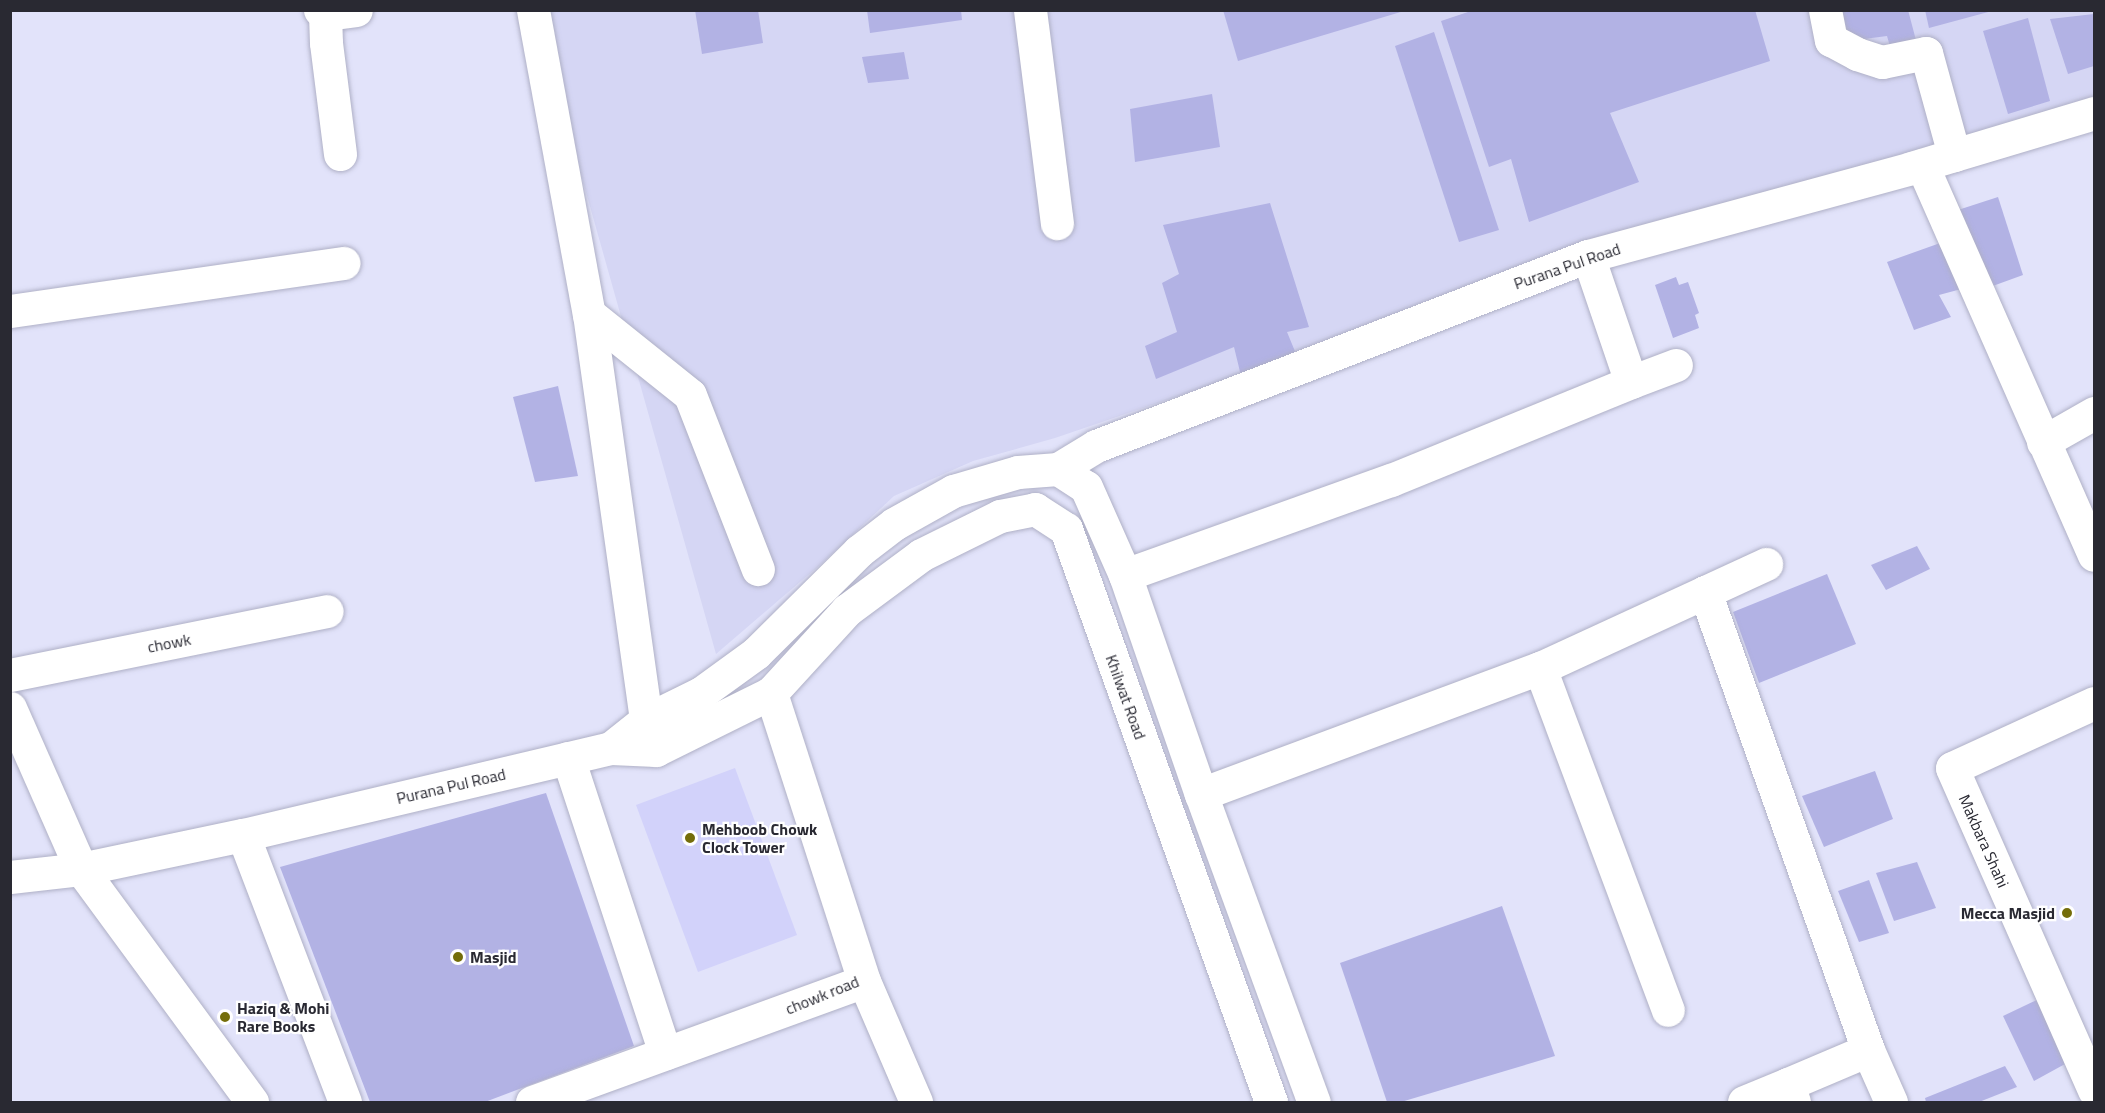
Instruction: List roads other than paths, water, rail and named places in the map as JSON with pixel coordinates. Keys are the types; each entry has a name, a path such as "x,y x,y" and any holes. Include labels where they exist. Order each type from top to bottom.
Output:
{"street":[{"path":"533,10 589,314 646,720 656,750"},
{"path":"1030,10 1057,223"},
{"path":"1825,10 1832,40 1857,54 1882,62 1926,53 1954,155"},
{"path":"334,12 326,43 340,154"},
{"name":"Purana Pul Road","path":"1058,469 1096,446 1588,256 1922,165 2094,113"},
{"path":"1922,165 2094,555"},
{"path":"1588,256 1630,382"},
{"path":"10,311 344,263"},
{"path":"589,314 690,395 758,569"},
{"path":"1125,575 1391,480 1676,365"},
{"path":"2043,442 2094,413"},
{"path":"611,748 646,720 701,693 756,653 859,551 894,524 953,491 1018,472 1058,469 1086,487 1125,575 1201,794 1314,1102"},
{"name":"Khilwat Road","path":"847,610 921,555 1000,516 1035,509 1066,529 1271,1102"},
{"path":"1201,794 1540,669 1766,564"},
{"path":"1705,592 1868,1050 1891,1102"},
{"name":"Purana Pul Road","path":"10,877 81,869 243,835 611,748 656,750 771,693 847,610"},
{"name":"chowk","path":"10,675 327,611"},
{"path":"1540,669 1668,1010"},
{"name":"chowk road","path":"532,1102 864,981 771,693"},
{"name":"Makbara Shahi","path":"2094,703 1952,768 2094,1090"},
{"path":"10,708 81,869 252,1102"},
{"path":"567,758 665,1053"},
{"path":"243,835 345,1102"},
{"path":"864,981 916,1102"},
{"path":"1744,1102 1791,1094 1868,1050"}],"place":[{"name":"Mehboob Chowk Clock Tower","path":"690,838"},
{"name":"Mecca Masjid","path":"2067,913"},
{"name":"Masjid","path":"458,957"},
{"name":"Haziq & Mohi Rare Books","path":"225,1017"}]}
